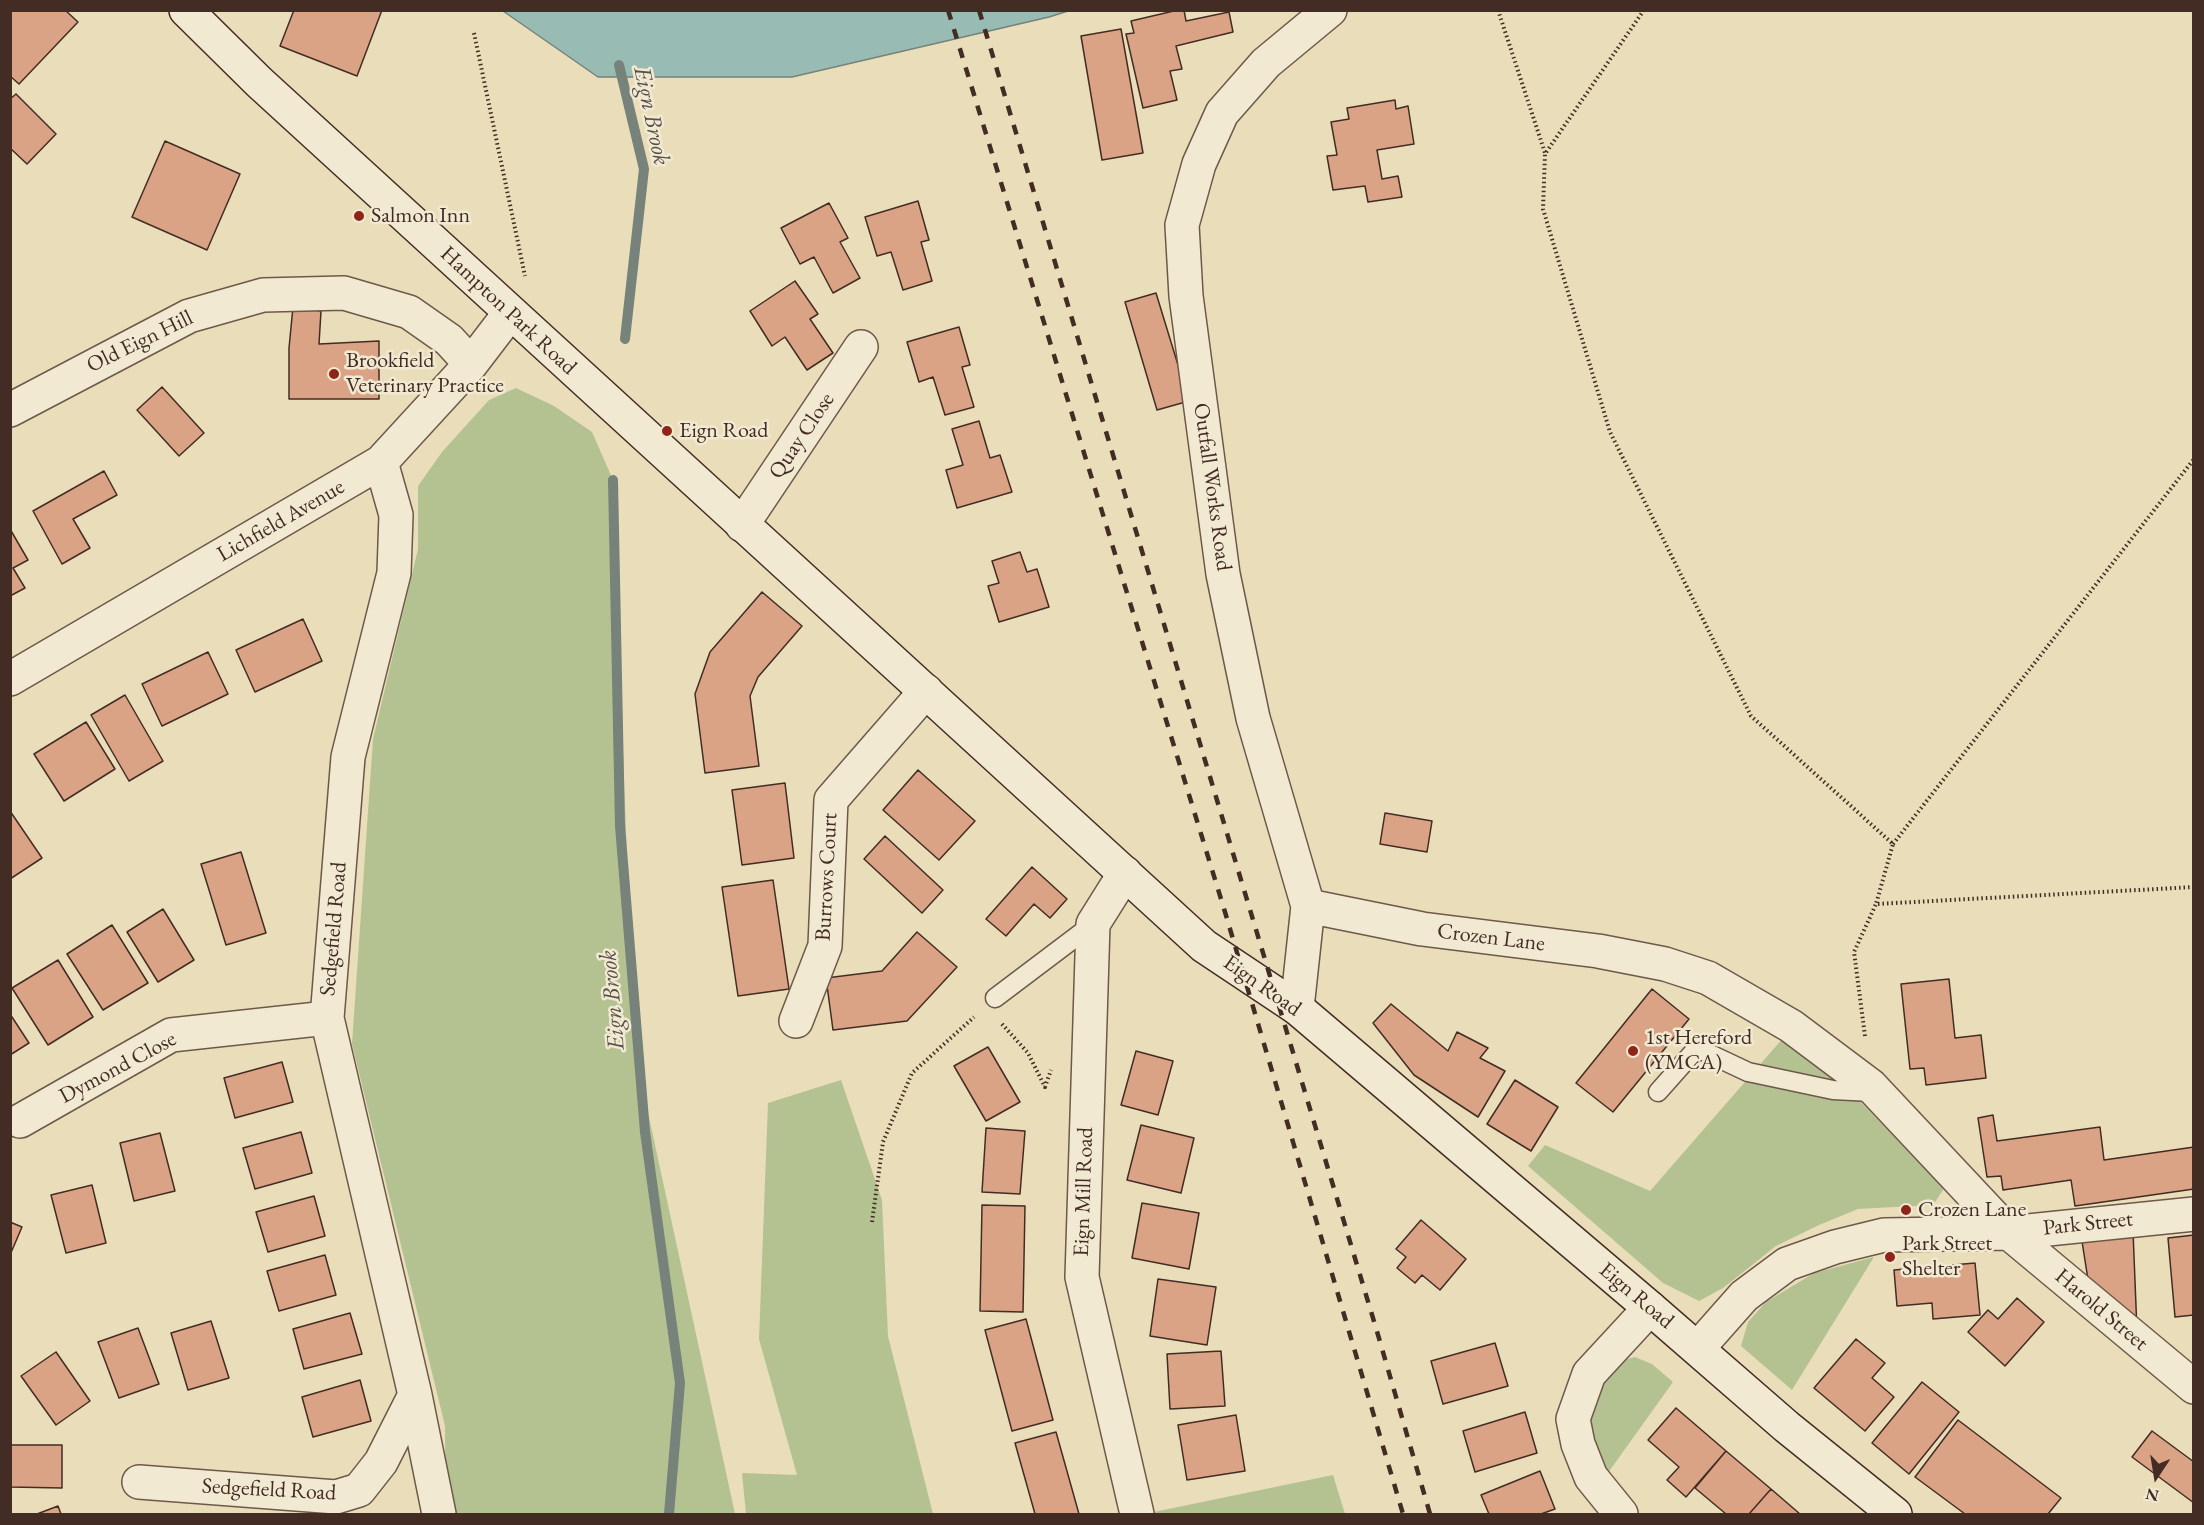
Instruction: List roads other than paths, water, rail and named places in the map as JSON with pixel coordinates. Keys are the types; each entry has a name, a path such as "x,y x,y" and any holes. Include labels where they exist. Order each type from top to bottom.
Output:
{"street":[{"name":"Hampton Park Road","path":"186,10 259,82 646,437"},
{"name":"Outfall Works Road","path":"1297,1008 1308,906 1253,718 1223,574 1186,296 1182,225 1199,164 1222,113 1266,63 1330,10"},
{"name":"Old Eign Hill","path":"10,410 189,316 263,295 344,292 409,312 449,340 471,364"},
{"name":"Lichfield Avenue","path":"10,679 381,462 471,364 510,313"},
{"name":"Quay Close","path":"742,525 861,346"},
{"name":"Eign Road","path":"646,437 1204,946 1297,1008 1698,1348 1787,1427 1895,1515"},
{"name":"Sedgefield Road","path":"381,462 396,515 394,573 348,757 327,1018 415,1395 439,1515"},
{"name":"Burrows Court","path":"796,1021 825,946 831,800 926,691"},
{"path":"1093,924 1125,873"},
{"name":"Crozen Lane","path":"1308,906 1422,929 1598,951 1665,964 1708,978 1791,1026 1874,1089 2009,1233"},
{"name":"Eign Mill Road","path":"1093,924 1082,1277 1137,1515"},
{"name":"Dymond Close","path":"20,1121 171,1035 327,1018"},
{"name":"Park Street","path":"1698,1348 1744,1296 1787,1264 1835,1247 1884,1235 2009,1233 2193,1214"},
{"name":"Harold Street","path":"2009,1233 2193,1387"},
{"path":"1621,1515 1591,1477 1578,1444 1572,1419 1589,1374 1650,1308"},
{"name":"Sedgefield Road","path":"139,1482 336,1497 359,1490 381,1462 415,1395"}],"lane":[{"path":"995,998 1093,924"},
{"path":"1658,1092 1697,1048 1748,1072 1833,1090 1874,1089"}],"water":[{"path":"503,11 1068,11 792,77 598,77"}],"waterway":[{"name":"Eign Brook","path":"619,65 644,169 625,339"},
{"name":"Eign Brook","path":"613,480 620,826 645,1132 680,1383 669,1514"}],"railway":[{"path":"948,10 1225,912 1403,1514"},
{"path":"979,10 1430,1514"}],"place":[{"name":"Salmon Inn","path":"359,216"},
{"name":"Brookfield Veterinary Practice","path":"334,374"},
{"name":"Eign Road","path":"667,431"},
{"name":"1st Hereford (YMCA)","path":"1633,1051"},
{"name":"Crozen Lane","path":"1906,1210"},
{"name":"Park Street Shelter","path":"1890,1257"}]}
